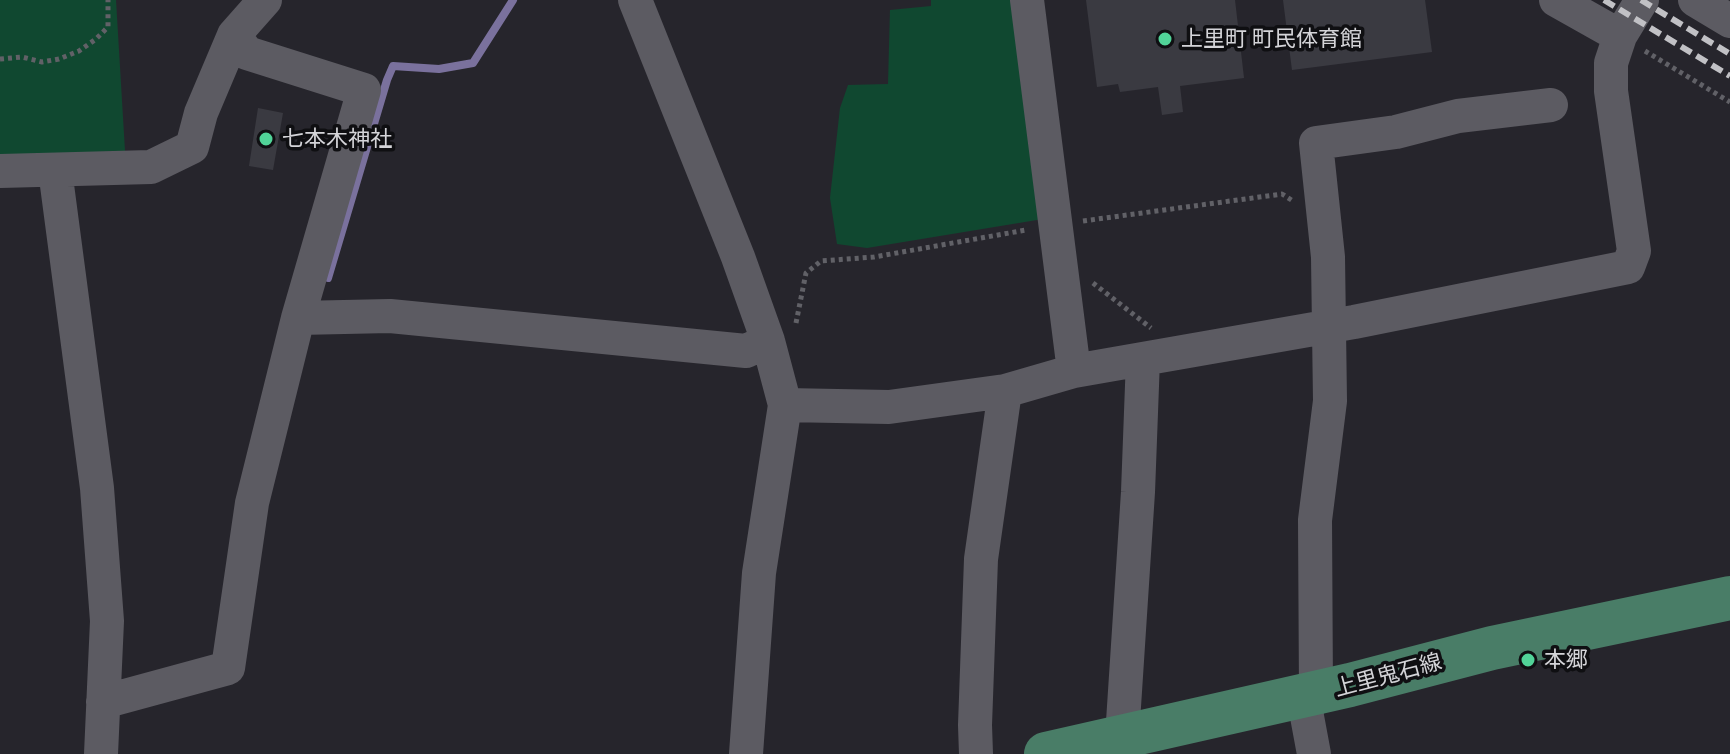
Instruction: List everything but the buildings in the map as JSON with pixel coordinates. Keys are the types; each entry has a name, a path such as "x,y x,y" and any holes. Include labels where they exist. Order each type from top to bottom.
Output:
{"main road":[{"name":"上里鬼石線","path":"1046,754 1316,693 1492,648 1730,598"}],"street":[{"path":"0,171 151,167 192,147 201,113 234,35 265,0"},
{"path":"635,0 738,257 768,341 785,405 759,573 746,754"},
{"path":"1027,0 1063,224 1074,371"},
{"path":"1556,0 1620,36"},
{"path":"785,405 889,407 1005,391 1153,348 1330,327 1628,267 1634,251 1611,91 1611,63 1620,36 1642,0"},
{"path":"1695,0 1730,21"},
{"path":"103,702 228,668 252,503 298,318 364,90 247,53 234,35"},
{"path":"1314,754 1306,711 1316,693 1315,520 1330,401 1328,257 1316,143 1396,132 1458,116 1551,105"},
{"path":"55,170 97,488 107,621 101,754"},
{"path":"298,318 390,316 746,351 768,341"},
{"path":"1122,737 1138,492 1153,348"},
{"path":"976,754 981,559 1005,391"}],"path":[{"path":"0,59 22,57 42,62 79,51 108,27 108,0"},
{"path":"1620,36 1730,102"},
{"path":"768,341 794,332 806,273 821,261 874,257 1063,224 1282,194 1298,204"},
{"path":"1089,279 1153,348"}],"green space":[{"path":"0,0 116,0 125,151 0,156"},
{"path":"931,0 1012,0 1043,219 867,248 837,244 830,198 840,108 848,85 888,84 890,10 931,6"}],"waterway":[{"path":"328,278 393,66 439,69 473,63 513,0"}],"railway":[{"path":"1604,0 1730,76"},
{"path":"1641,0 1730,54"}],"place":[{"name":"上里町 町民体育館","path":"1165,39"},
{"name":"七本木神社","path":"266,139"},
{"name":"本郷","path":"1528,660"}]}
